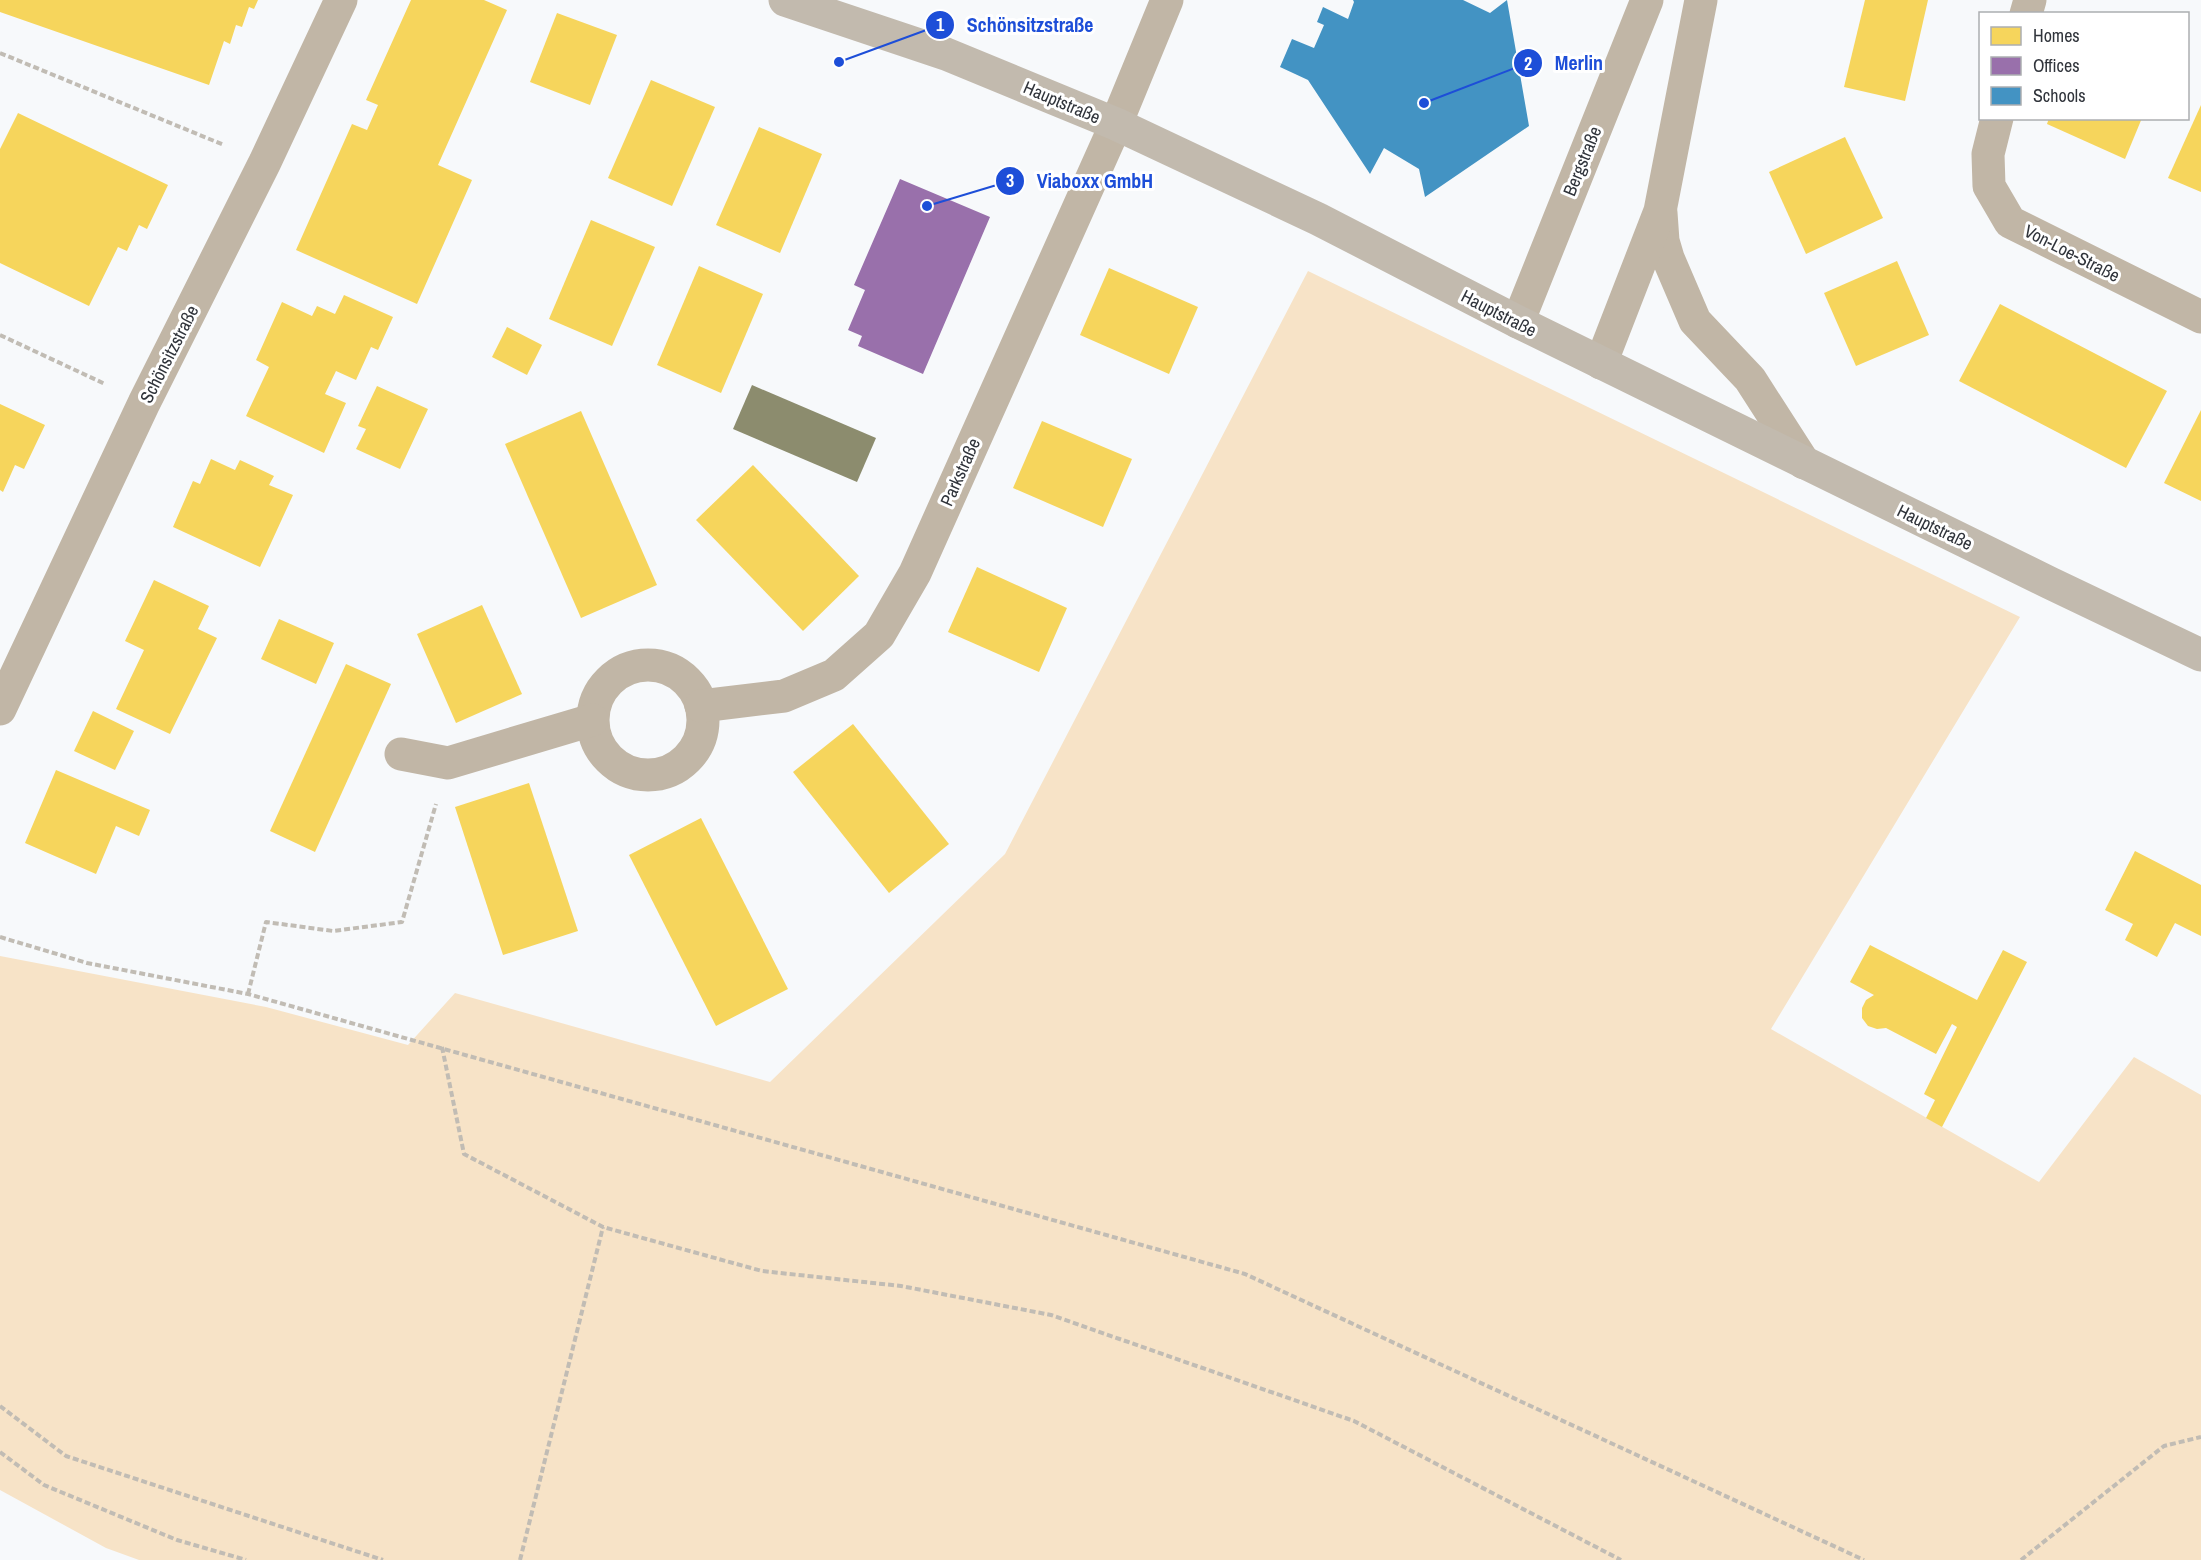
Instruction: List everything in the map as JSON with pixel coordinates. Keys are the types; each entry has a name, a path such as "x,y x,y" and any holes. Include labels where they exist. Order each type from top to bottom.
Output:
{"main road":[{"name":"Hauptstraße","path":"785,0 946,54 1116,124 1318,219 1601,363 2201,655"}],"street":[{"name":"Schönsitzstraße","path":"4,689 265,162 341,0"},
{"name":"Parkstraße","path":"701,706 784,696 834,675 879,635 915,573 1116,124 1167,0"},
{"name":"Bergstraße","path":"1518,322 1647,0"},
{"path":"1601,363 1660,211 1701,0"},
{"name":"Von-Loe-Straße","path":"1996,120 1988,154 1989,186 2010,222 2201,317"},
{"path":"1660,211 1663,240 1668,258 1695,321 1750,379 1804,463"},
{"path":"650,665 667,668 682,677 694,690 701,706 702,724 698,742 688,758 673,769 654,775 636,774 618,767 605,755 596,738 592,720 596,703 604,687 616,675 632,668 650,665"},
{"path":"401,754 448,763 592,720"}],"path":[{"path":"0,53 265,162"},
{"path":"0,334 144,403"},
{"path":"248,994 266,922 333,931 402,922 448,763"},
{"path":"0,937 87,963 248,994 1245,1274 1864,1560"},
{"path":"442,1047 464,1154 603,1227 762,1271 901,1286 1051,1315 1354,1421 1621,1560"},
{"path":"520,1560 603,1227"},
{"path":"0,1406 66,1456 383,1560"},
{"path":"2021,1560 2164,1446 2201,1437"},
{"path":"0,1452 44,1485 177,1540 246,1560"}],"shaded area":[{"path":"1308,271 2020,617 1771,1029 2039,1182 2134,1057 2201,1095 2201,1560 139,1560 106,1548 0,1490 0,956 266,1007 408,1045 455,993 770,1082 1005,854"}],"building: Homes":[{"path":"0,0 258,0 254,9 249,7 242,27 236,25 230,44 224,41 209,85 0,12"},
{"path":"411,0 484,0 507,10 438,165 472,180 417,304 296,250 352,124 367,130 378,105 366,100"},
{"path":"1865,0 1928,0 1905,101 1844,87"},
{"path":"557,13 617,35 590,105 530,82"},
{"path":"651,80 715,107 672,206 608,178"},
{"path":"2201,105 2201,192 2168,178"},
{"path":"18,113 168,185 147,229 139,225 127,251 118,247 89,306 0,263 0,149"},
{"path":"2048,120 2141,120 2125,159 2047,124"},
{"path":"759,127 822,154 780,253 716,225"},
{"path":"1845,137 1883,218 1806,254 1769,172"},
{"path":"591,220 655,247 612,346 549,319"},
{"path":"1897,261 1929,335 1856,366 1824,293"},
{"path":"699,266 763,294 721,393 657,365"},
{"path":"1109,268 1198,307 1169,374 1080,335"},
{"path":"344,295 393,317 378,350 371,347 356,380 336,371 325,394 346,403 324,453 246,416 269,367 256,360 282,302 312,316 317,306 335,314"},
{"path":"2000,304 2167,391 2126,468 1959,381"},
{"path":"507,327 542,345 527,375 492,357"},
{"path":"377,386 428,409 400,469 356,449 366,429 358,426"},
{"path":"0,404 45,425 24,469 15,465 3,492 0,490"},
{"path":"2201,410 2201,501 2164,483"},
{"path":"581,411 657,585 581,618 505,444"},
{"path":"1042,421 1132,459 1103,527 1013,488"},
{"path":"211,459 235,470 240,460 274,476 269,485 293,495 260,567 173,527 193,481 200,484"},
{"path":"753,465 859,576 803,631 696,520"},
{"path":"977,567 1067,608 1039,672 948,632"},
{"path":"154,580 209,606 198,629 217,638 170,734 116,709 144,650 125,641"},
{"path":"482,605 522,694 456,723 417,634"},
{"path":"279,619 334,643 316,684 261,659"},
{"path":"346,664 391,684 315,852 270,831"},
{"path":"93,711 134,731 115,770 74,751"},
{"path":"853,724 949,844 889,893 793,772"},
{"path":"56,770 150,810 139,836 116,826 96,874 25,843"},
{"path":"529,783 578,931 503,955 455,807"},
{"path":"701,818 788,989 716,1026 629,855"},
{"path":"2135,851 2201,885 2201,936 2175,923 2157,957 2125,940 2133,924 2105,910"},
{"path":"1870,945 1977,1000 2003,950 2027,962 1942,1127 1926,1118 1935,1100 1924,1094 1957,1027 1952,1024 1936,1054 1886,1028 1877,1029 1868,1026 1862,1018 1862,1008 1866,1000 1874,995 1850,982"}],"building: Offices":[{"path":"900,179 990,217 923,374 858,346 862,336 848,330 865,290 854,285"}],"building: Schools":[{"path":"1353,0 1463,0 1490,13 1507,0 1529,126 1425,197 1419,169 1384,148 1370,174 1308,80 1280,67 1292,39 1314,48 1324,25 1317,22 1323,7 1348,19"}],"building: Industry":[{"path":"752,385 876,438 857,482 733,429"}],"place":[{"name":"Schönsitzstraße","path":"839,62"},
{"name":"Merlin","path":"1424,103"},
{"name":"Viaboxx GmbH","path":"927,206"}]}
